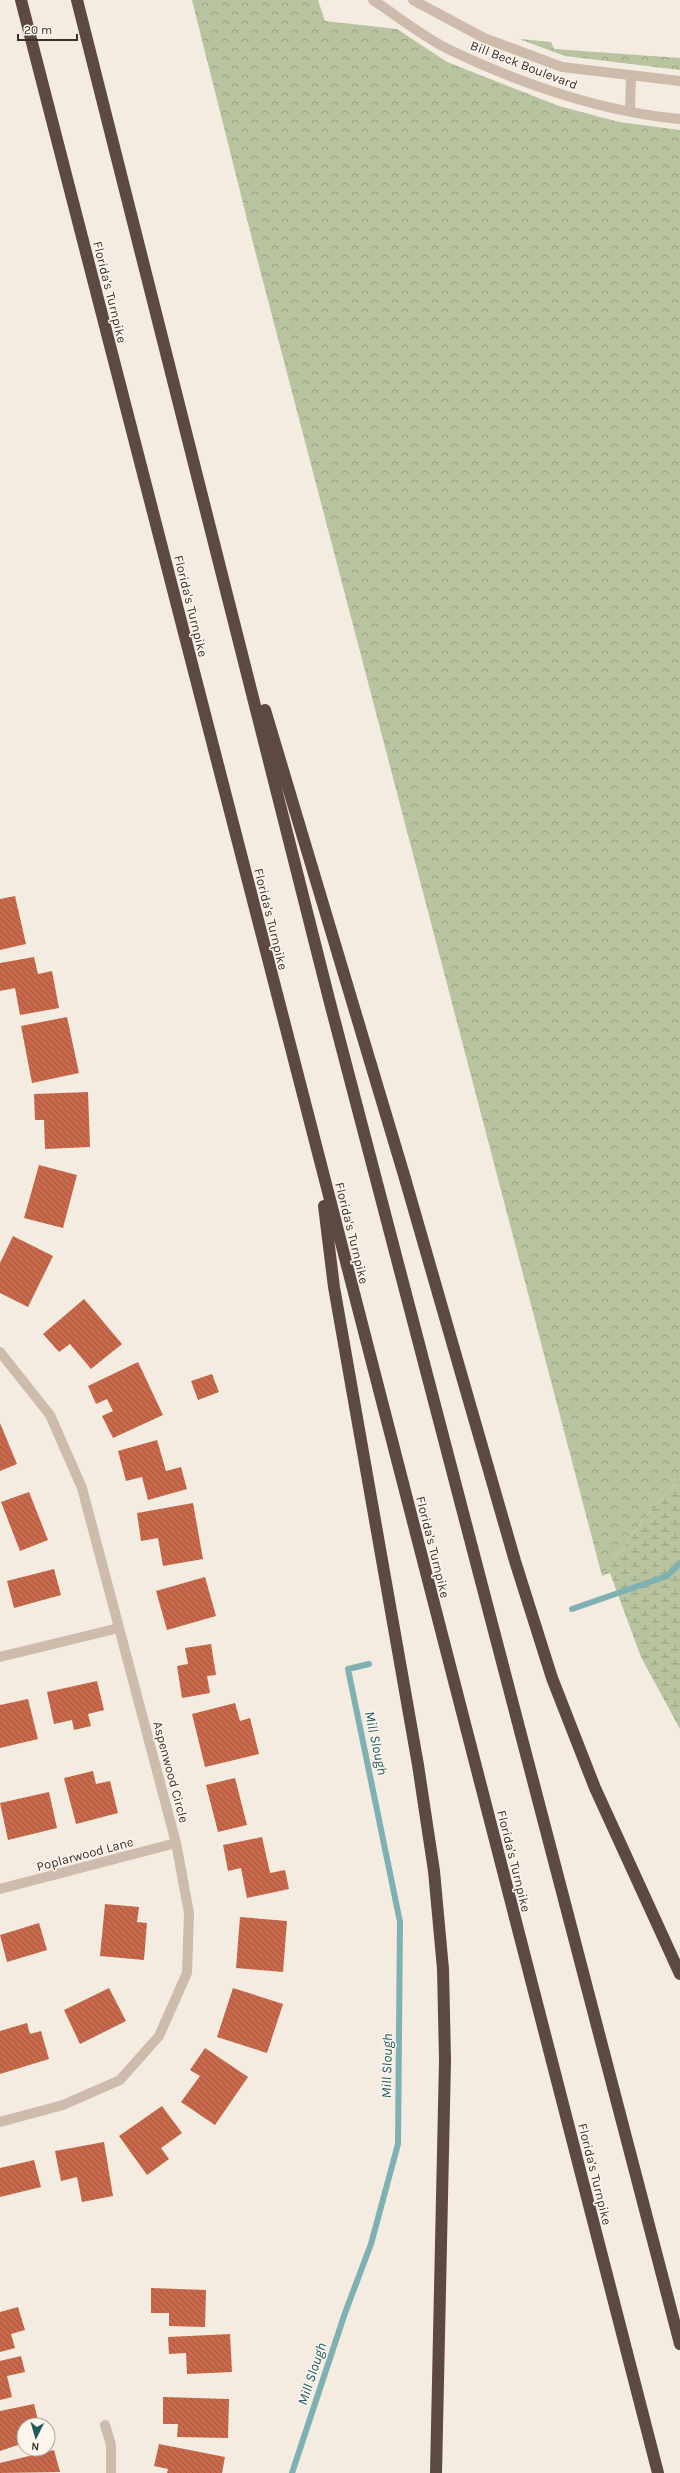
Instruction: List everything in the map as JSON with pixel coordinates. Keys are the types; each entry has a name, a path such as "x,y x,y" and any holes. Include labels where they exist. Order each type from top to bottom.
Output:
{"highway":[{"name":"Florida's Turnpike","path":"20,0 658,2473"},
{"path":"77,0 215,542 329,999 680,2344"},
{"path":"215,542 399,1160 515,1561 552,1678 594,1788 680,1974"},
{"path":"317,1155 334,1287 418,1766 434,1871 443,1969 445,2068 436,2473"}],"street":[{"name":"Bill Beck Boulevard","path":"373,0 451,51 562,96 630,111 680,119"},
{"name":"Bill Beck Boulevard","path":"413,0 484,38 562,67 680,81"},
{"path":"630,111 631,75"},
{"name":"Aspenwood Circle","path":"0,1352 50,1415 82,1488 176,1843 189,1913 187,1972 159,2036 120,2080 63,2105 0,2122"},
{"path":"0,1657 119,1628"},
{"name":"Poplarwood Lane","path":"0,1889 176,1843"},
{"path":"105,2425 111,2445 111,2473"}],"green space":[{"path":"192,0 318,0 325,21 397,29 447,62 559,106 619,122 680,130 680,1478 647,1515 602,1576 253,243"},
{"path":"519,39 551,42 554,49 680,58 680,70 565,56"},
{"path":"680,1478 680,1729 641,1657 610,1573 602,1576 647,1515"}],"building":[{"path":"15,896 26,944 0,950 0,899"},
{"path":"34,957 38,974 52,971 59,1008 20,1015 15,988 0,991 0,963"},
{"path":"67,1017 79,1073 32,1083 21,1026"},
{"path":"88,1092 90,1147 45,1149 44,1120 35,1120 34,1094"},
{"path":"39,1165 77,1175 63,1228 24,1218"},
{"path":"13,1236 53,1256 28,1307 0,1293 0,1263"},
{"path":"84,1299 122,1344 91,1369 70,1344 59,1352 43,1334"},
{"path":"138,1362 163,1415 113,1438 102,1416 113,1411 107,1399 96,1404 88,1386"},
{"path":"212,1374 219,1392 198,1400 191,1381"},
{"path":"0,1423 17,1464 0,1471"},
{"path":"157,1440 166,1471 181,1467 187,1489 148,1500 142,1477 126,1481 118,1451"},
{"path":"29,1492 48,1540 20,1551 1,1502"},
{"path":"193,1503 203,1559 163,1566 158,1538 141,1541 137,1513"},
{"path":"54,1569 61,1595 14,1608 7,1581"},
{"path":"205,1577 216,1616 167,1630 156,1591"},
{"path":"211,1644 216,1675 207,1676 210,1693 182,1698 177,1666 188,1664 185,1648"},
{"path":"97,1681 104,1710 88,1714 91,1726 74,1730 72,1720 54,1724 47,1692"},
{"path":"28,1699 38,1739 0,1748 0,1705"},
{"path":"235,1703 240,1721 250,1718 259,1754 205,1767 192,1714"},
{"path":"93,1771 96,1784 110,1781 118,1813 76,1824 64,1778"},
{"path":"235,1778 247,1825 218,1832 206,1785"},
{"path":"49,1792 57,1828 8,1840 0,1803"},
{"path":"262,1837 270,1873 285,1870 289,1889 247,1898 241,1868 228,1871 223,1845"},
{"path":"105,1904 139,1907 137,1922 147,1923 144,1960 100,1956"},
{"path":"240,1917 287,1921 283,1972 236,1968"},
{"path":"39,1923 47,1950 7,1962 0,1935"},
{"path":"109,1988 126,2021 80,2044 64,2010"},
{"path":"233,1988 283,2004 267,2053 217,2037"},
{"path":"27,2023 30,2034 41,2031 49,2059 0,2074 0,2031"},
{"path":"205,2048 248,2077 215,2125 181,2102 200,2076 190,2070"},
{"path":"162,2106 182,2133 161,2148 169,2159 147,2175 119,2136"},
{"path":"104,2142 113,2196 82,2202 77,2177 61,2181 55,2151"},
{"path":"34,2160 41,2187 0,2197 0,2168"},
{"path":"151,2288 206,2290 205,2327 169,2326 169,2313 151,2313"},
{"path":"18,2307 25,2330 11,2334 15,2348 0,2352 0,2312"},
{"path":"230,2334 232,2372 187,2374 186,2353 169,2354 168,2337"},
{"path":"21,2356 25,2372 7,2376 12,2397 0,2400 0,2361"},
{"path":"163,2397 229,2399 228,2438 177,2437 178,2424 163,2424"},
{"path":"34,2404 37,2417 16,2417 16,2446 0,2451 0,2411"},
{"path":"159,2444 225,2457 222,2473 167,2473 168,2469 154,2466"},
{"path":"25,2457 56,2457 60,2472 0,2473 0,2463"}],"waterway":[{"name":"Mill Slough","path":"572,1609 667,1576 680,1563"},
{"name":"Mill Slough","path":"292,2473 345,2313 371,2244 398,2144 400,1922 348,1669 369,1664"}]}
